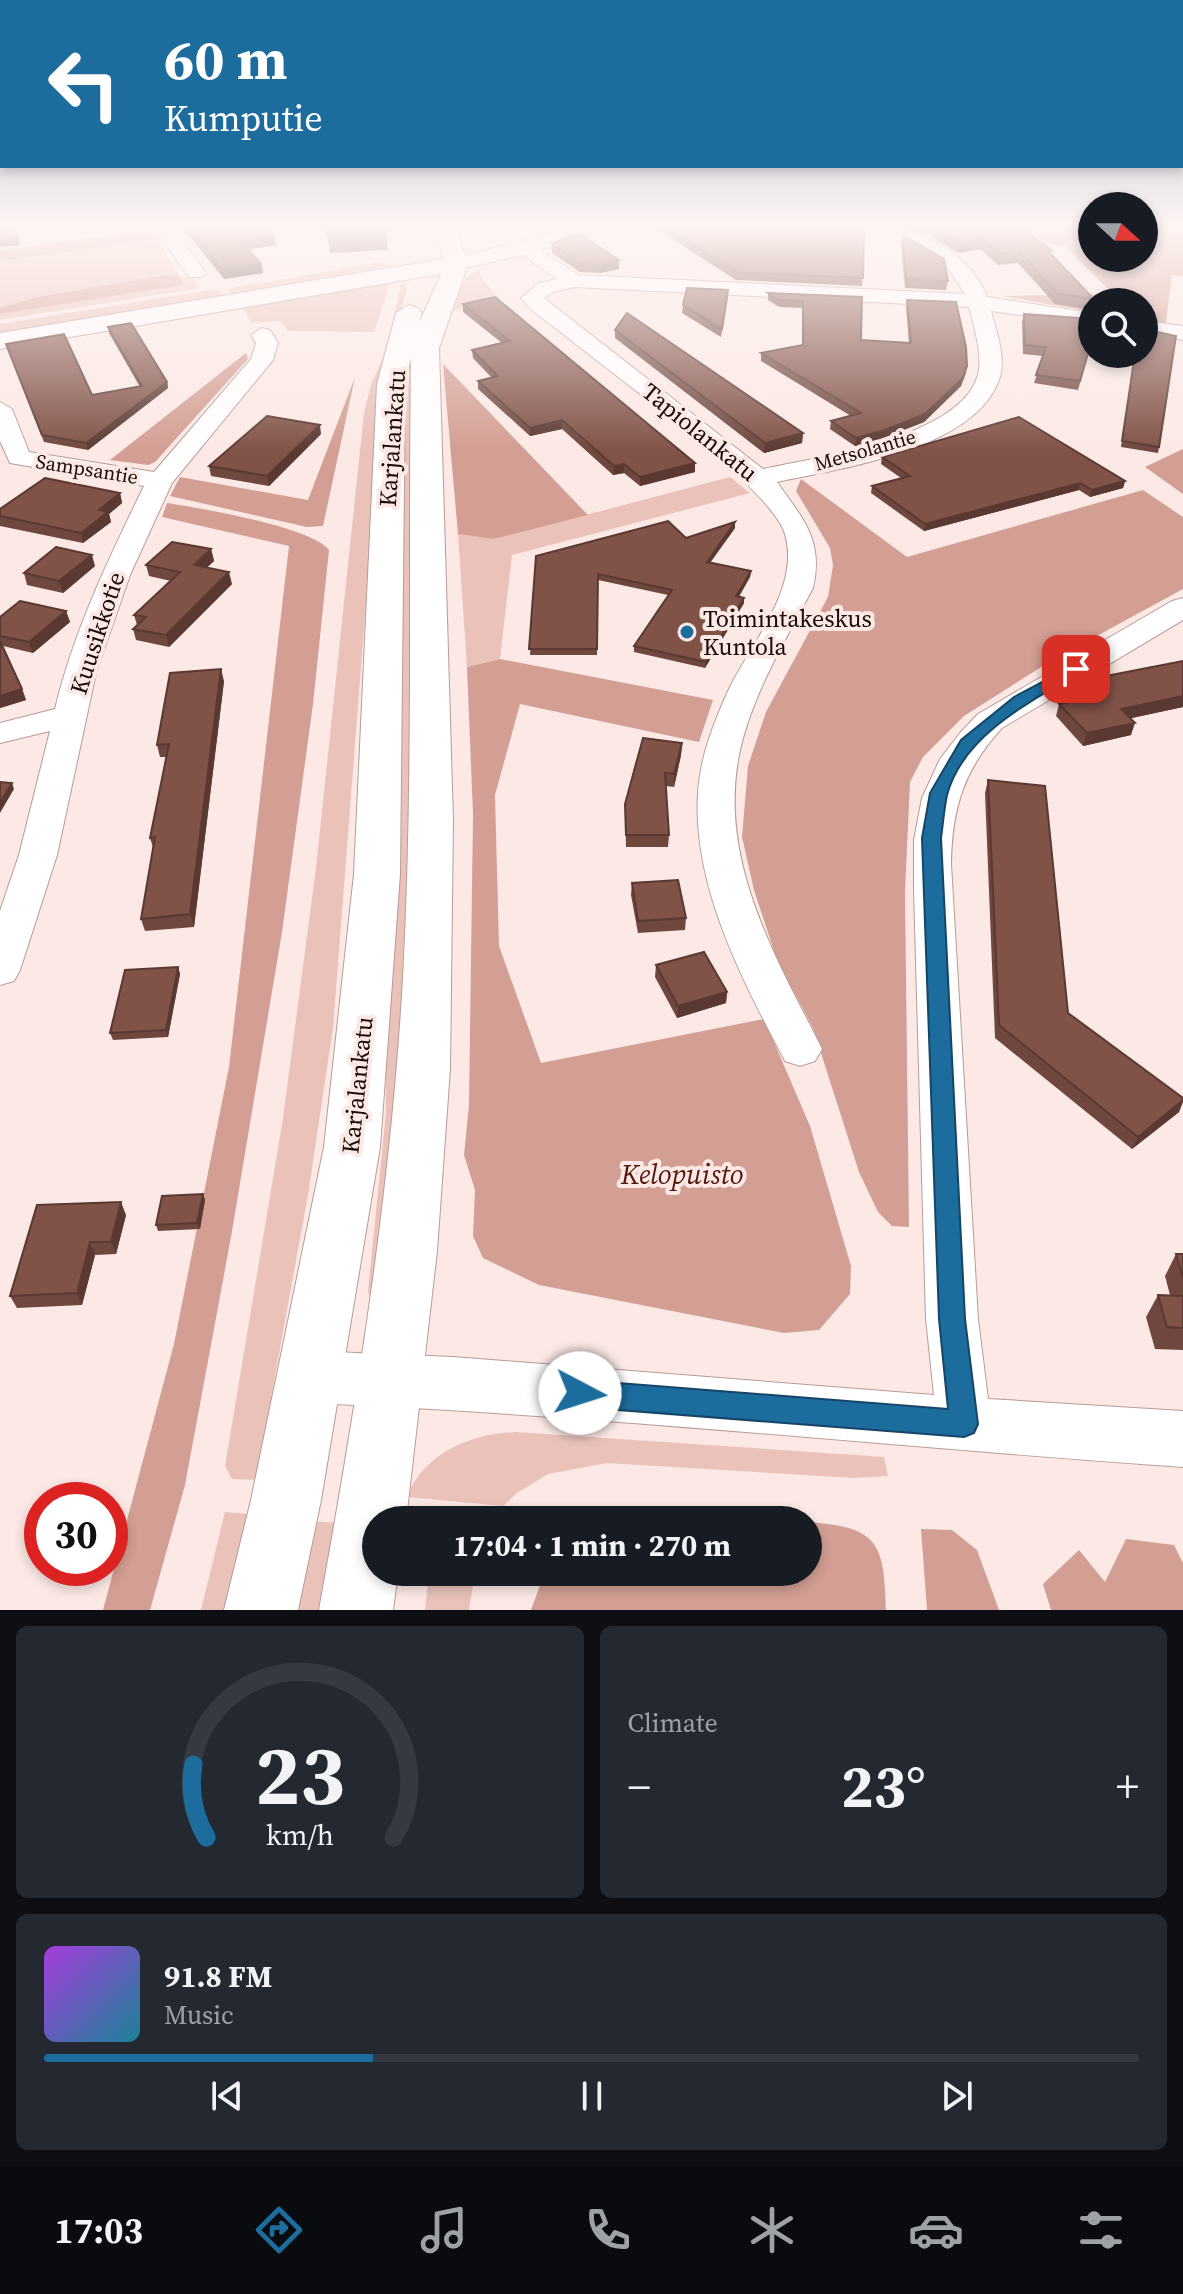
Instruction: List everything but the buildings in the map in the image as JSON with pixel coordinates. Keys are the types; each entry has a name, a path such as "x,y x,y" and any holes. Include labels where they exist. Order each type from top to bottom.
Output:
{"main road":[{"path":"0,341 182,302"},
{"name":"Karjalankatu","path":"261,1610 310,1377 352,1147 377,874 391,384 404,328 414,302"},
{"name":"Karjalankatu","path":"356,1610 389,1380 417,1131 430,890 425,348 432,302"}],"street":[{"name":"Tapiolankatu","path":"536,302 759,478 799,533 803,568 798,588 741,699 721,756 717,784 717,830 727,883 800,1049"},
{"name":"Metsolantie","path":"759,478 904,442 937,428 965,409 989,378 990,360 978,302"},
{"path":"985,302 1078,317"},
{"path":"1158,329 1183,333"},
{"name":"Kuusikkotie","path":"0,970 38,855 80,673 115,575 160,481 255,371 267,350 262,335"},
{"name":"Sampsantie","path":"0,409 9,460 160,481"},
{"path":"964,1424 952,1319 931,838 939,793 967,743 990,721 1183,607"},
{"path":"0,733 71,715"},
{"path":"310,1377 389,1380 1183,1439"}],"shaded area":[{"path":"0,302 112,302 0,320"},
{"path":"135,302 207,302 0,336 0,324"},
{"path":"259,302 384,302 374,332 288,331 280,321 252,323 241,305"},
{"path":"397,302 403,302 390,352 371,538 333,1028 308,1195 256,1480 232,1479 225,1466 283,1118 316,868 364,413 371,384 386,352"},
{"path":"452,302 491,302 447,312"},
{"path":"413,347 410,871 397,1112 372,1306 368,1291 386,1112 401,652 405,408"},
{"path":"730,477 750,493 512,555 500,659 467,667 458,534 495,539"},
{"path":"500,1433 884,1457 888,1476 854,1478 607,1463 548,1474 517,1493 503,1506 407,1497 425,1468 437,1457 467,1441"},
{"path":"225,1512 248,1514 226,1610 201,1610"},
{"path":"307,1521 339,1523 325,1610 289,1610"},
{"path":"428,1586 473,1586 469,1610 425,1610"}],"green space":[{"path":"20,302 75,302 0,314 0,308"},
{"path":"1037,302 1078,302 1078,309"},
{"path":"1158,302 1169,302 1166,323 1158,322"},
{"path":"246,353 248,359 155,462 148,465 110,460"},
{"path":"443,364 588,515 494,539 458,534"},
{"path":"355,377 323,526 307,527 170,496 180,477 308,500"},
{"path":"1183,449 1183,494 1145,467"},
{"path":"801,479 907,557 1143,490 1183,517 1183,589 1049,662 964,716 923,757 910,782 905,892 909,1227 892,1226 878,1212 859,1172 813,1028 777,960 754,890 742,837 748,766 766,712 828,597 833,565 830,548 796,491"},
{"path":"167,503 228,514 279,526 318,542 329,550 313,704 282,932 231,1237 185,1485 150,1610 103,1610 109,1586 128,1586 128,1516 174,1344 229,1067 289,546 162,517"},
{"name":"Kelopuisto","path":"500,659 713,700 699,742 520,704 495,795 499,946 541,1063 764,1019 810,1126 851,1266 850,1294 819,1330 784,1333 539,1285 483,1258 473,1236 475,1190 464,1155 469,1105 473,814 467,667"},
{"path":"822,1523 850,1528 873,1543 883,1569 886,1610 531,1610 540,1586 822,1586"},
{"path":"921,1529 952,1530 977,1550 999,1610 927,1610"},
{"path":"1126,1539 1174,1545 1183,1563 1183,1610 1051,1610 1043,1584 1079,1550 1105,1582"}],"place":[{"name":"Toimintakeskus Kuntola","path":"687,632"}],"route":[{"path":"580,1393 964,1424 952,1319 931,838 939,793 949,769 967,743 990,721 1020,700 1076,669"}]}
